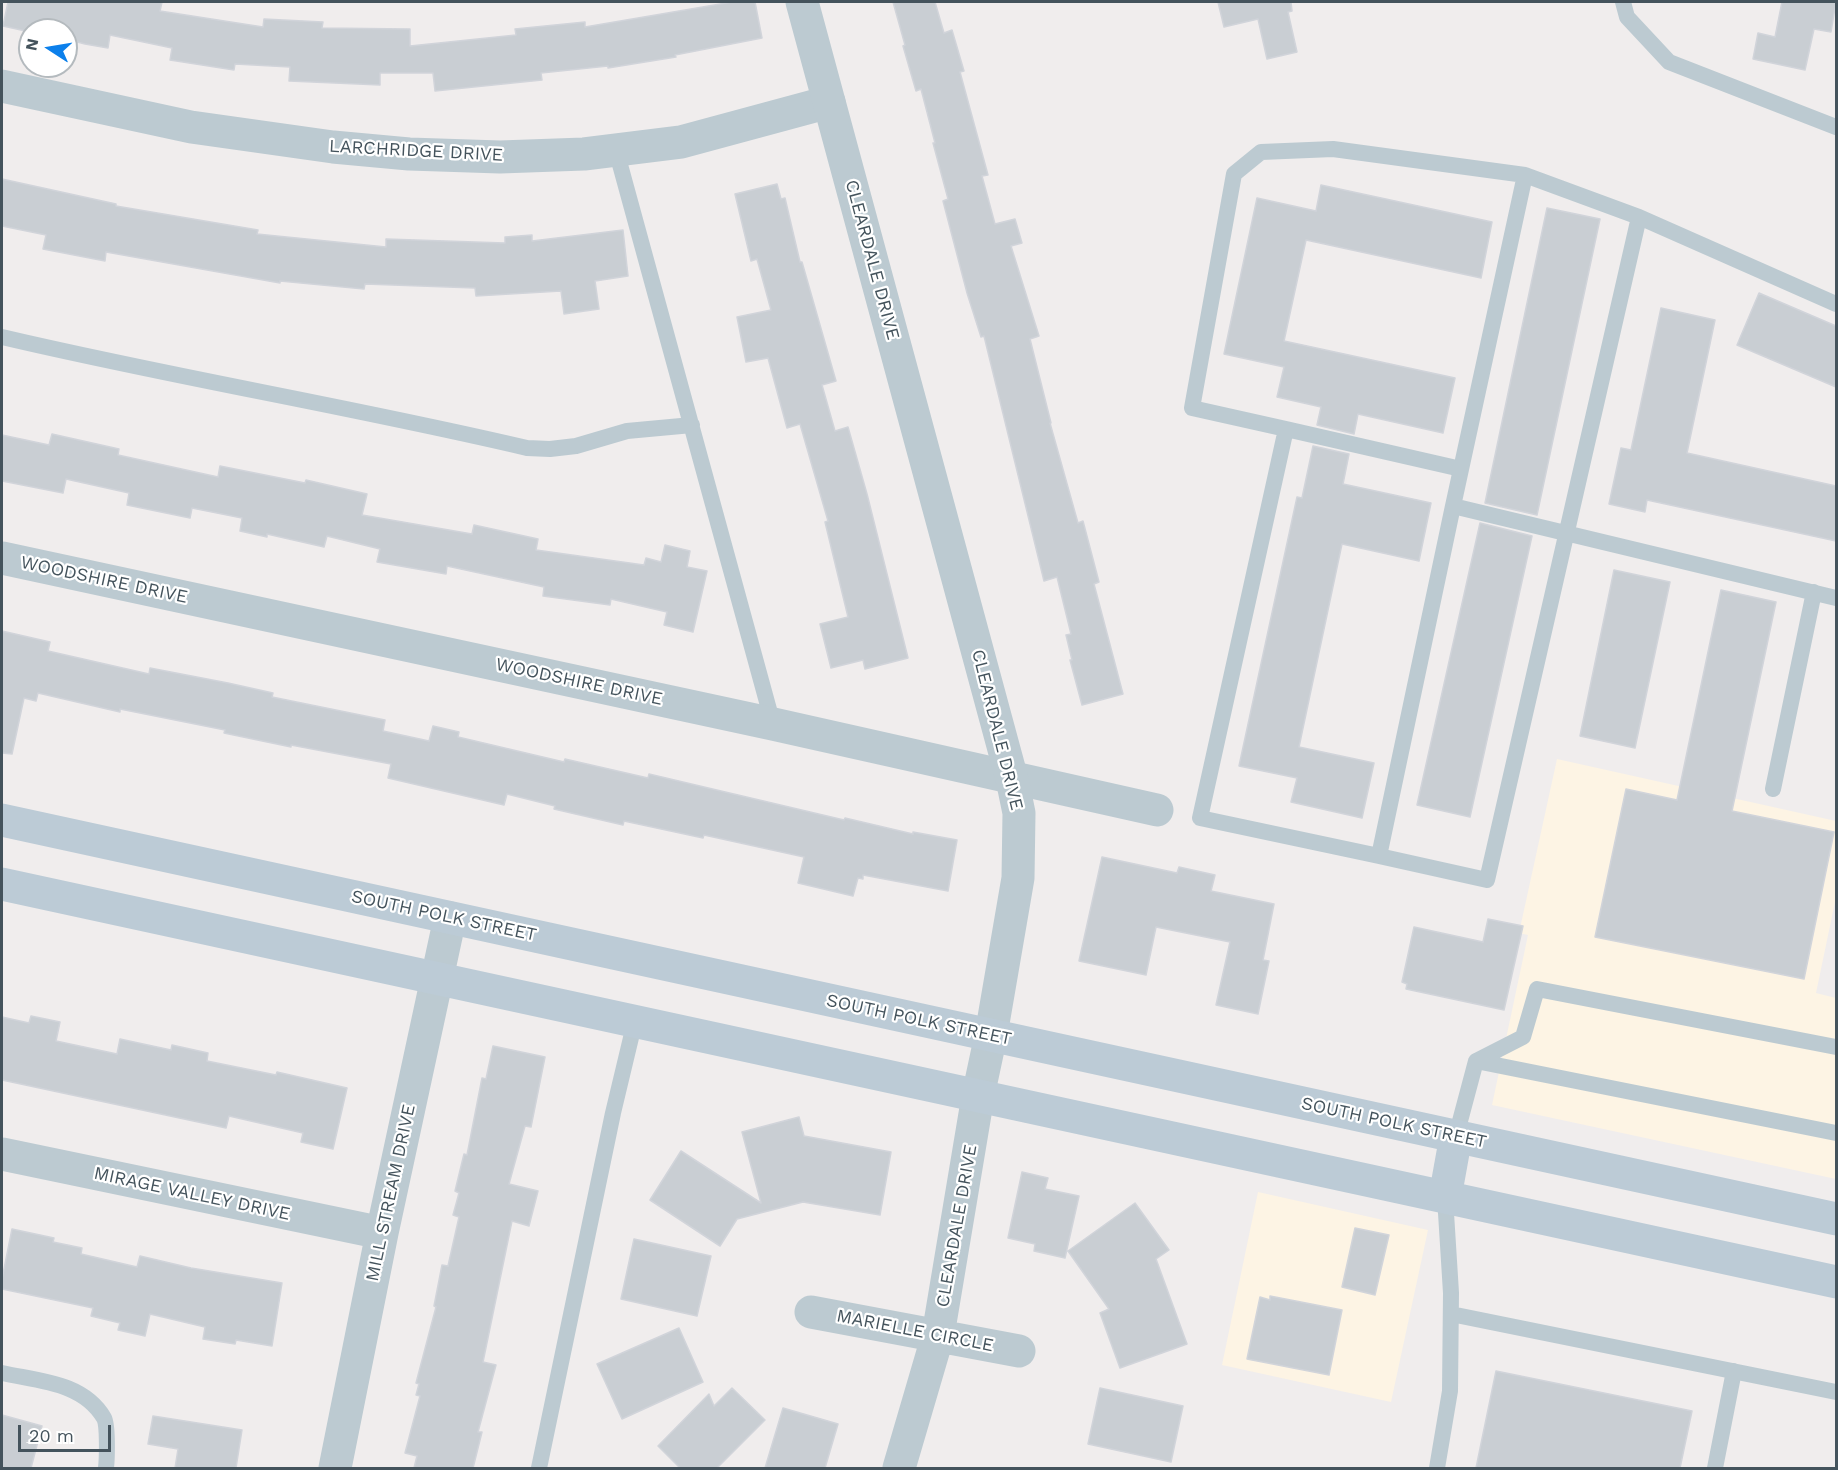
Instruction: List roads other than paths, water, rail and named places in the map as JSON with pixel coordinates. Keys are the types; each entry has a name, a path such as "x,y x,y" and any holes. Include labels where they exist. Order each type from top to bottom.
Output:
{"main road":[{"name":"SOUTH POLK STREET","path":"2,820 1836,1219"},
{"path":"2,884 1836,1282"},
{"path":"1444,1197 1456,1137"}],"street":[{"name":"CLEARDALE DRIVE","path":"802,2 1012,778 1019,813 1018,878 978,1096 938,1335 899,1468"},
{"name":"LARCHRIDGE DRIVE","path":"2,87 191,127 333,147 409,154 500,157 584,154 681,142 829,102"},
{"name":"WOODSHIRE DRIVE","path":"2,558 773,724 1157,810"},
{"name":"MILL STREAM DRIVE","path":"335,1468 382,1233 450,918"},
{"name":"MIRAGE VALLEY DRIVE","path":"2,1154 382,1233"},
{"name":"MARIELLE CIRCLE","path":"811,1312 1019,1351"}],"lane":[{"path":"1623,2 1627,17 1669,62 1836,127"},
{"path":"1461,469 1192,408 1234,174 1261,152 1333,149 1526,175 1639,217 1836,304"},
{"path":"616,150 773,724"},
{"path":"1379,856 1526,175"},
{"path":"1286,429 1200,818 1487,880 1639,217"},
{"path":"2,337 83,356 527,448 550,449 576,446 627,431 692,425"},
{"path":"1453,506 1836,598"},
{"path":"1773,789 1814,592"},
{"path":"1456,1137 1476,1061 1523,1037 1537,989 1836,1047"},
{"path":"539,1468 613,1113 635,1021"},
{"path":"1476,1061 1836,1133"},
{"path":"1437,1468 1450,1391 1451,1314 1444,1197"},
{"path":"1451,1314 1836,1392"},
{"path":"1715,1468 1734,1371"},
{"path":"2,1373 62,1386 86,1396 105,1420 106,1468"}]}
